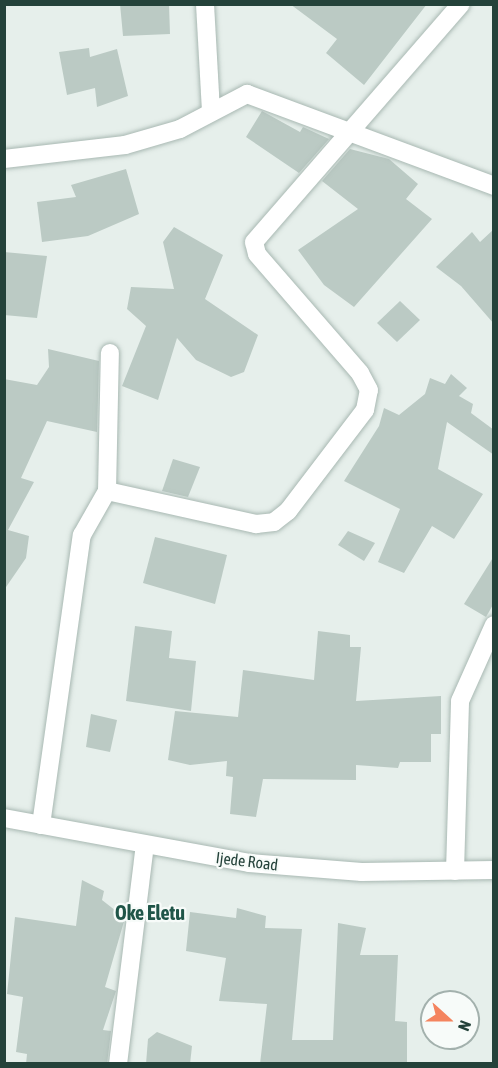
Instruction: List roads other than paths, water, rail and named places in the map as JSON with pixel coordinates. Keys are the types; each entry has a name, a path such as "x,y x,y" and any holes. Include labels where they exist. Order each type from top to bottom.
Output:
{"street":[{"path":"205,4 211,111"},
{"path":"107,491 256,524 274,522 288,511 365,410 369,390 360,373 257,254 254,242 355,130 461,4"},
{"path":"4,159 125,146 180,129 247,94 355,130 494,186"},
{"path":"41,825 82,535 107,491 110,353"},
{"path":"455,871 460,701 494,625"},
{"name":"Ijede Road","path":"4,818 249,863 362,872 494,870"},
{"path":"118,1064 145,845"}],"district":[{"name":"Oke Eletu","path":"150,912"}]}
